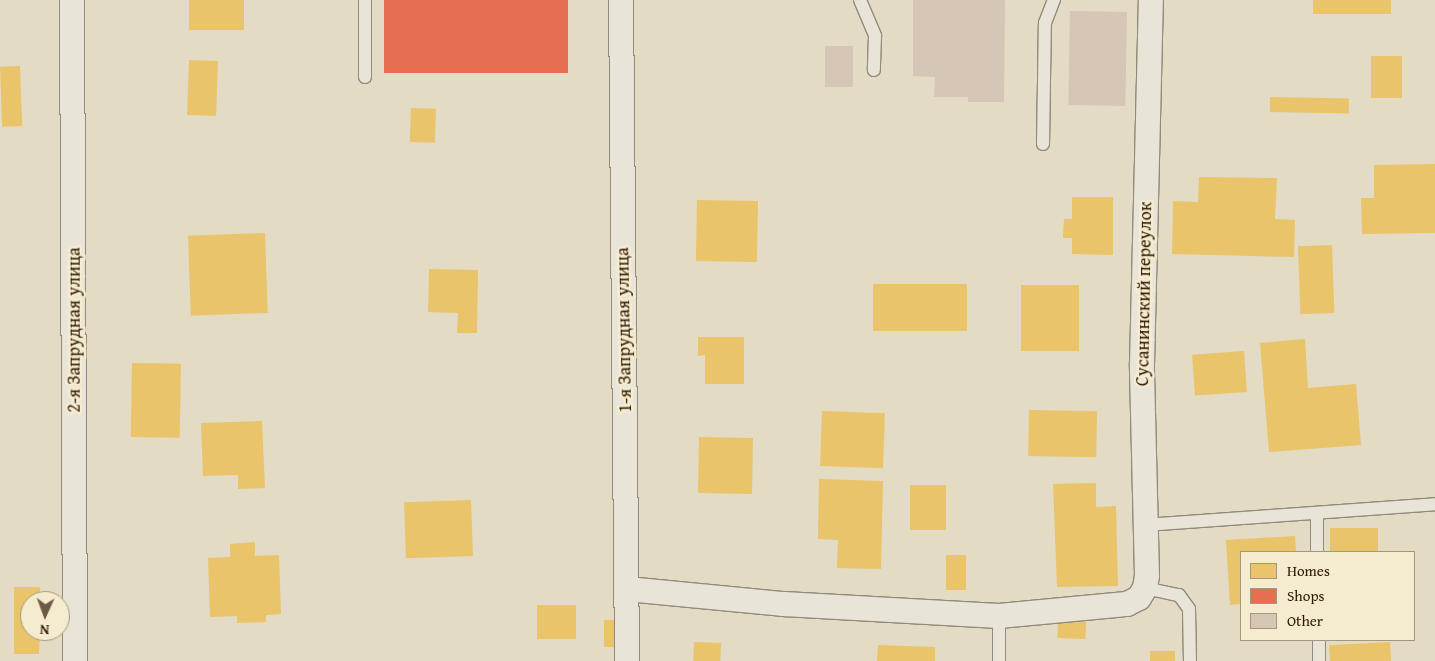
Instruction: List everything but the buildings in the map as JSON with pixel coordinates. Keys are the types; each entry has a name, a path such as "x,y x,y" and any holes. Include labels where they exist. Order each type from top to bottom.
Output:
{"street":[{"name":"2-я Запрудная улица","path":"72,0 75,661"},
{"name":"1-я Запрудная улица","path":"621,0 627,661"},
{"name":"Сусанинский переулок","path":"1145,588 1147,576 1142,364 1151,0"},
{"path":"627,589 784,604 998,616 1127,604 1139,598 1145,588"}],"lane":[{"path":"364,77 365,0"},
{"path":"860,0 875,36 874,70"},
{"path":"1043,144 1045,23 1054,0"},
{"path":"1146,525 1435,504"},
{"path":"1317,514 1318,551"},
{"path":"1145,588 1179,594 1189,609 1190,661"},
{"path":"998,616 999,661"},
{"path":"1319,641 1319,661"}]}
